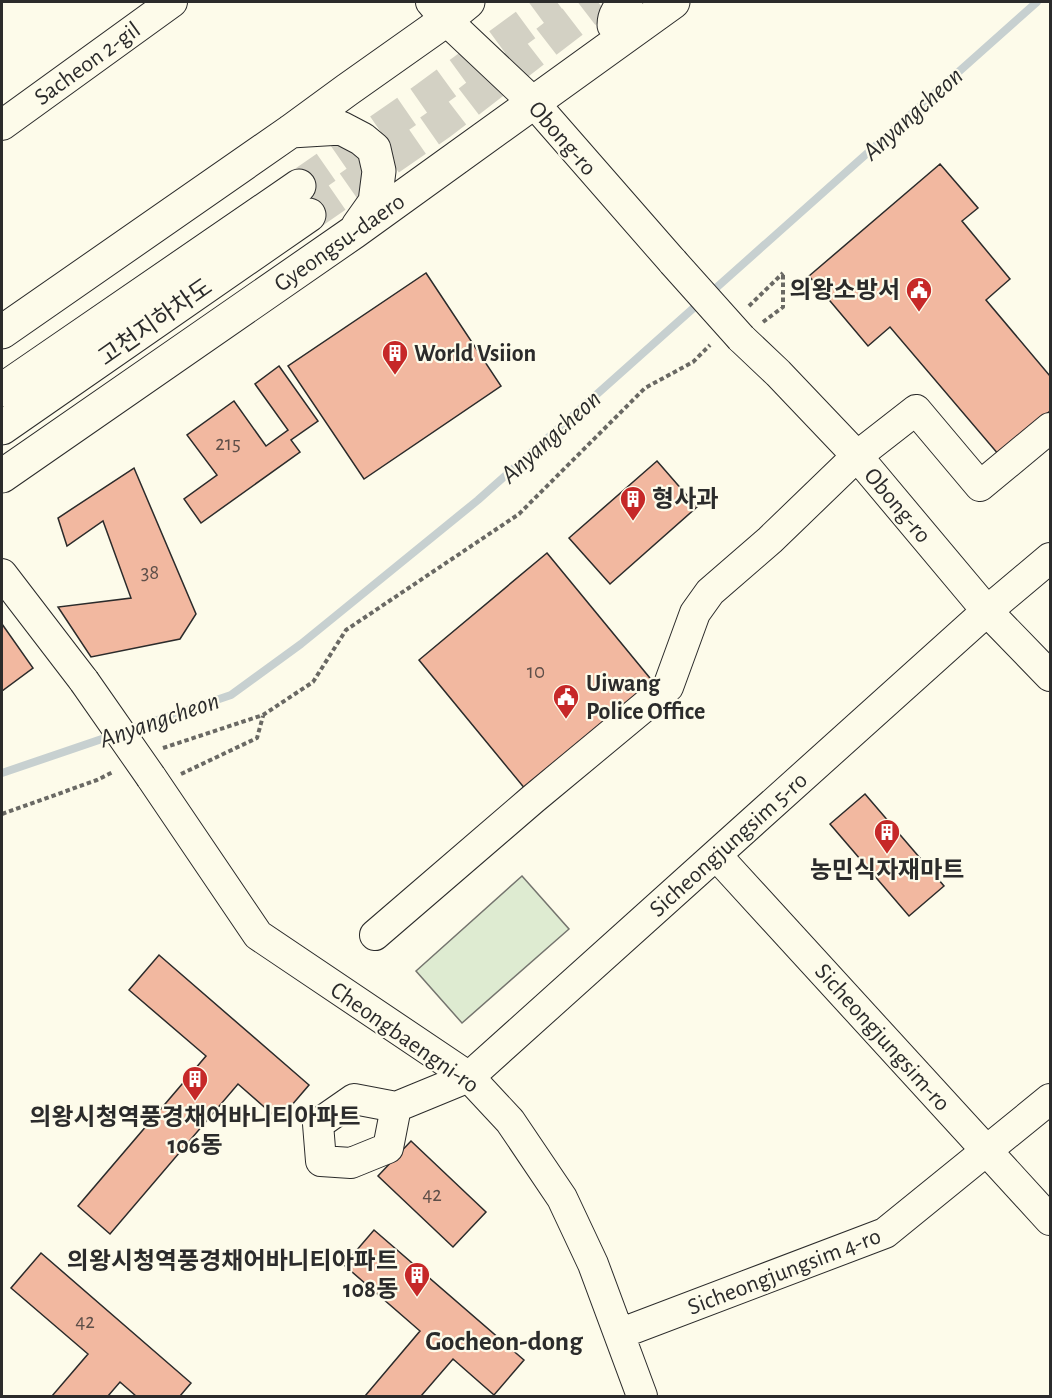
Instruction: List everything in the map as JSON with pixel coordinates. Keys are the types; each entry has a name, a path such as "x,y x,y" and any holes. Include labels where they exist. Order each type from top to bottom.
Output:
{"main road":[{"name":"Gyeongsu-daero","path":"2,477 354,232 534,103 635,12 673,2"},
{"path":"2,332 291,131 347,90 448,8"},
{"path":"291,131 341,128 362,139 374,149 380,171 375,202 354,232"},
{"name":"고천지하차도","path":"2,390 304,200 2,428"}],"street":[{"name":"Sacheon 2-gil","path":"2,125 172,2"},
{"name":"Obong-ro","path":"448,8 734,330 857,456 987,611 1050,676"},
{"path":"375,935 668,687 696,614 711,592 770,540 857,456 916,410 980,486 1050,428"},
{"name":"Sicheongjungsim 5-ro","path":"396,1107 469,1077 987,611 1050,558"},
{"name":"Cheongbaengni-ro","path":"2,574 154,772 258,935 469,1077 510,1121 562,1198 593,1264 642,1396"},
{"name":"Sicheongjungsim-ro","path":"716,855 1050,1220"},
{"name":"Sicheongjungsim 4-ro","path":"620,1334 885,1233 1050,1099"}],"path":[{"path":"154,772 164,748 263,715 313,682 346,630 519,514 645,388 693,362 734,330 783,273 783,307 734,330"},
{"path":"154,772 257,738 263,715"},
{"path":"2,814 116,771"}],"green space":[{"path":"522,876 569,929 462,1023 416,971"}],"building":[{"name":"의왕소방서","path":"940,164 978,208 962,221 1010,279 986,300 1050,376 1050,411 999,455 890,327 868,346 809,276"},
{"name":"World Vsiion","path":"426,273 501,386 364,479 288,366"},
{"path":"279,366 318,421 291,440 300,452 201,523 184,499 217,475 187,435 234,401 266,446 288,430 255,384"},
{"name":"형사과","path":"657,461 697,507 610,584 569,538"},
{"path":"134,468 196,614 180,639 91,657 58,607 131,598 103,521 67,546 58,518"},
{"path":"547,553 654,683 526,790 419,660"},
{"path":"2,624 33,668 2,691"},
{"name":"농민식자재마트","path":"865,794 944,886 909,916 830,824"},
{"name":"의왕시청역풍경채어바니티아파트 106동","path":"159,955 309,1085 279,1120 238,1084 110,1234 78,1206 206,1056 129,990"},
{"path":"411,1141 486,1212 453,1247 378,1176"},
{"name":"의왕시청역풍경채어바니티아파트 108동","path":"374,1230 524,1360 494,1395 453,1359 421,1396 365,1396 420,1331 344,1265"},
{"path":"41,1253 191,1383 180,1396 136,1396 120,1382 108,1396 52,1396 88,1354 11,1288"}],"waterway":[{"name":"Anyangcheon","path":"2,773 231,695 301,644 478,500 1037,2"}],"tunnel":[{"path":"299,186 423,100 557,2"},
{"path":"309,215 441,123 598,2"}],"place":[{"name":"의왕소방서","path":"919,313"},
{"name":"World Vsiion","path":"395,376"},
{"name":"형사과","path":"633,522"},
{"name":"Uiwang Police Office","path":"566,720"},
{"name":"농민식자재마트","path":"887,855"},
{"name":"의왕시청역풍경채어바니티아파트 106동","path":"195,1102"},
{"name":"의왕시청역풍경채어바니티아파트 108동","path":"417,1298"}],"district":[{"name":"Gocheon-dong","path":"504,1341"}]}
